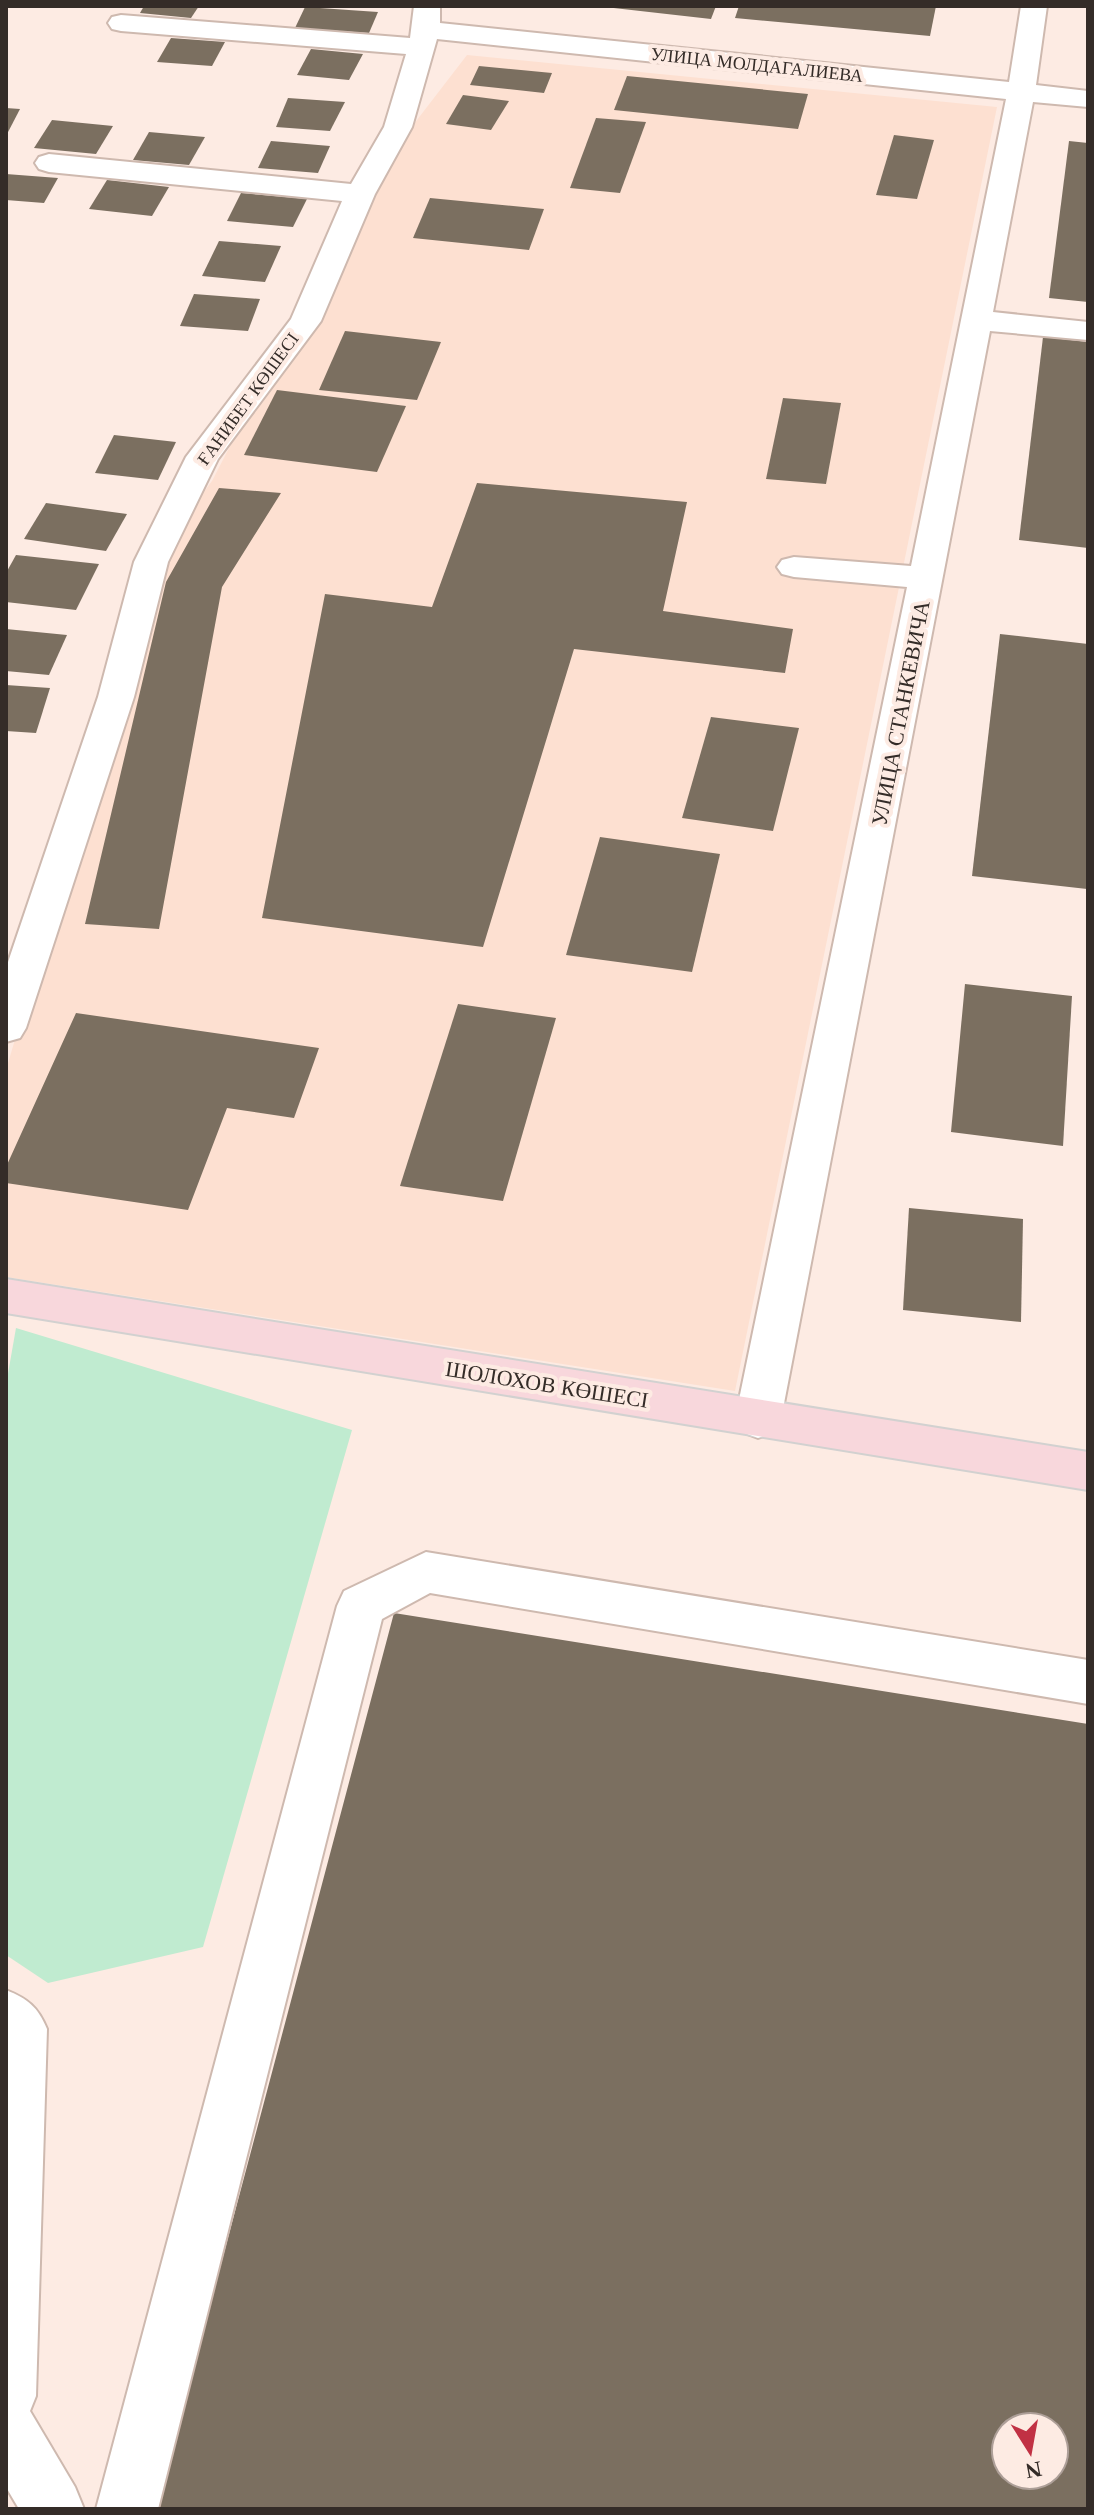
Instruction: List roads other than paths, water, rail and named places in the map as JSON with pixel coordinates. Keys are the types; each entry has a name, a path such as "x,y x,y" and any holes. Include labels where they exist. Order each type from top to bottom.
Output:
{"main road":[{"name":"ШОЛОХОВ КӨШЕСІ","path":"6,1296 1088,1471"}],"street":[{"name":"ҒАНИБЕТ КӨШЕСІ","path":"6,1028 116,697 151,562 202,457 306,321 360,194 398,127 433,29 474,6"},
{"name":"УЛИЦА СТАНКЕВИЧА","path":"758,1419 1021,92 1034,6"},
{"name":"УЛИЦА МОЛДАГАЛИЕВА","path":"121,23 433,29 1088,99"},
{"path":"49,163 360,194"},
{"path":"976,320 1088,331"},
{"path":"794,567 926,578"},
{"path":"127,2509 361,1606 426,1572 1088,1682"},
{"path":"6,2016 20,2029 6,2396"},
{"path":"6,2428 53,2509"}]}
